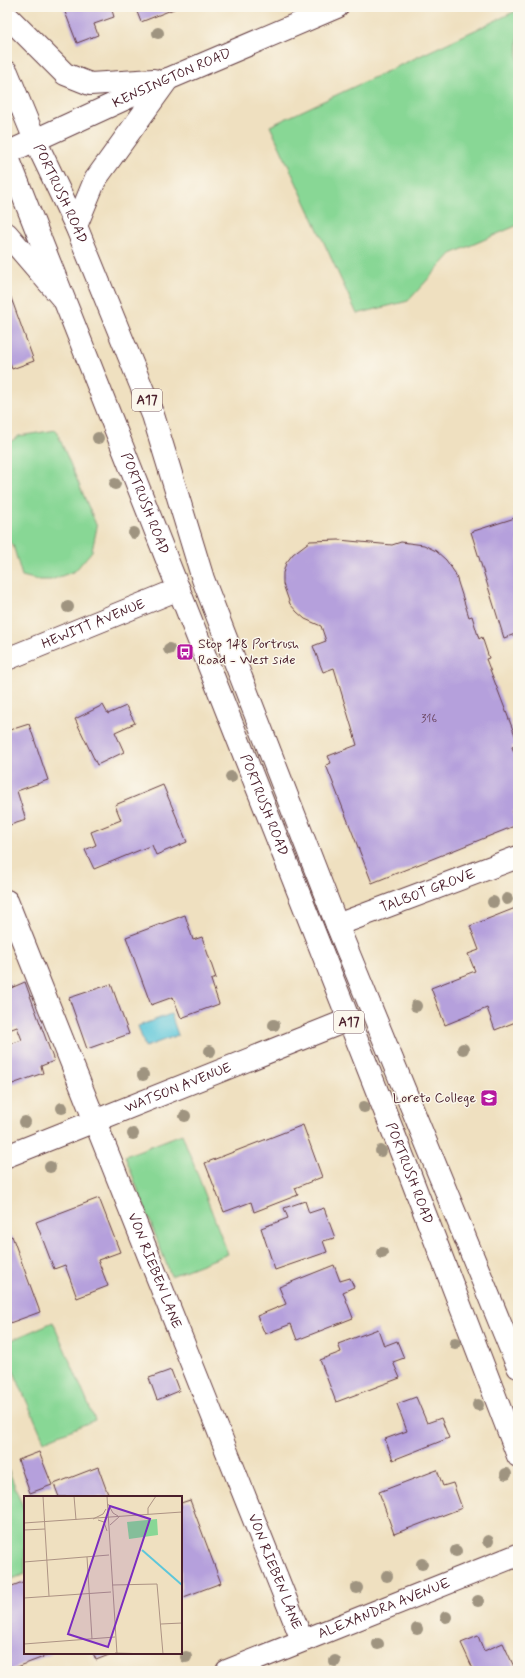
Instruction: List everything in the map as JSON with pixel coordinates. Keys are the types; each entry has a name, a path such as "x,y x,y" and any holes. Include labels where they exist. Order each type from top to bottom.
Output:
{"main road":[{"name":"KENSINGTON ROAD","path":"7,154 168,79 337,7"},
{"path":"7,16 65,74 90,84 168,79"},
{"name":"PORTRUSH ROAD","path":"7,72 35,140 76,226 152,415 203,579 338,925 518,1367"},
{"path":"76,226 95,180 168,79"},
{"name":"PORTRUSH ROAD","path":"7,154 407,1167 518,1456"},
{"path":"7,234 67,303"},
{"name":"HEWITT AVENUE","path":"7,660 179,589"},
{"name":"TALBOT GROVE","path":"338,925 518,856"},
{"name":"VON RIEBEN LANE","path":"7,900 302,1640"},
{"name":"WATSON AVENUE","path":"7,1156 348,1020"},
{"name":"ALEXANDRA AVENUE","path":"227,1671 518,1555"}],"green space":[{"path":"518,10 518,225 451,254 408,301 357,314 270,126"},
{"path":"56,430 97,527 92,551 75,571 51,580 38,580 22,576 13,545 7,540 7,444 19,436"},
{"path":"182,1134 228,1254 171,1276 125,1156"},
{"path":"53,1322 95,1420 44,1441 7,1356 7,1342"},
{"path":"8,1469 24,1509 24,1574 7,1581"}],"water":[{"path":"171,1014 178,1035 145,1047 138,1026"}],"building":[{"path":"63,7 111,7 114,17 94,24 98,35 77,43"},
{"path":"135,7 179,7 141,22"},
{"path":"10,295 34,361 12,369 7,355 7,296"},
{"path":"518,517 518,633 504,638 471,532"},
{"path":"339,540 392,545 401,542 424,545 436,551 446,560 455,573 469,617 472,616 479,639 482,637 489,658 486,659 518,743 512,747 516,757 518,757 518,810 512,812 517,825 372,883 326,765 331,763 328,756 357,745 334,668 323,672 313,646 326,641 321,626 305,619 297,612 290,604 283,584 283,573 286,563 293,554 310,541"},
{"path":"103,705 108,714 126,706 135,723 115,732 124,752 97,765 75,719"},
{"path":"29,724 48,780 17,791 26,820 7,826 7,731"},
{"path":"163,785 187,842 156,855 152,845 94,869 85,850 96,845 91,832 121,820 115,805"},
{"path":"518,907 518,1021 495,1030 487,1008 445,1025 431,988 475,971 468,954 479,950 470,926"},
{"path":"185,915 193,940 202,937 216,978 211,980 219,1004 181,1018 173,997 151,1005 126,937"},
{"path":"7,977 11,988 25,982 54,1061 41,1066 43,1073 7,1086 7,1045 22,1040 17,1027 9,1030 7,1025"},
{"path":"111,984 129,1034 87,1049 69,998"},
{"path":"303,1125 322,1177 295,1188 298,1195 254,1212 251,1202 224,1212 205,1163"},
{"path":"99,1198 120,1252 98,1260 108,1286 77,1298 65,1265 54,1269 36,1222"},
{"path":"305,1201 309,1213 324,1208 335,1238 323,1241 327,1252 275,1270 261,1228 288,1218 284,1208"},
{"path":"12,1236 40,1312 7,1324 7,1238"},
{"path":"334,1265 340,1281 350,1278 354,1287 343,1292 353,1318 297,1340 291,1324 265,1334 257,1316 286,1304 279,1287"},
{"path":"378,1329 384,1346 397,1341 404,1358 393,1362 400,1378 336,1402 320,1360 341,1352 338,1344"},
{"path":"171,1370 179,1391 157,1400 149,1378"},
{"path":"416,1397 427,1423 441,1418 449,1438 393,1460 385,1439 407,1431 397,1404"},
{"path":"39,1452 52,1485 30,1493 18,1460"},
{"path":"98,1467 109,1496 59,1496 54,1484"},
{"path":"437,1470 443,1486 453,1483 462,1508 394,1534 379,1492"},
{"path":"190,1500 221,1583 182,1598 182,1503"},
{"path":"24,1581 24,1654 51,1654 12,1669 13,1671 7,1671 7,1588"},
{"path":"478,1636 484,1651 503,1643 516,1671 474,1671 461,1643"},
{"path":"93,1654 111,1654 96,1660"}],"place":[{"name":"Stop 148 Portrush Road - West side","path":"185,652"},
{"name":"Loreto College","path":"489,1098"}]}
